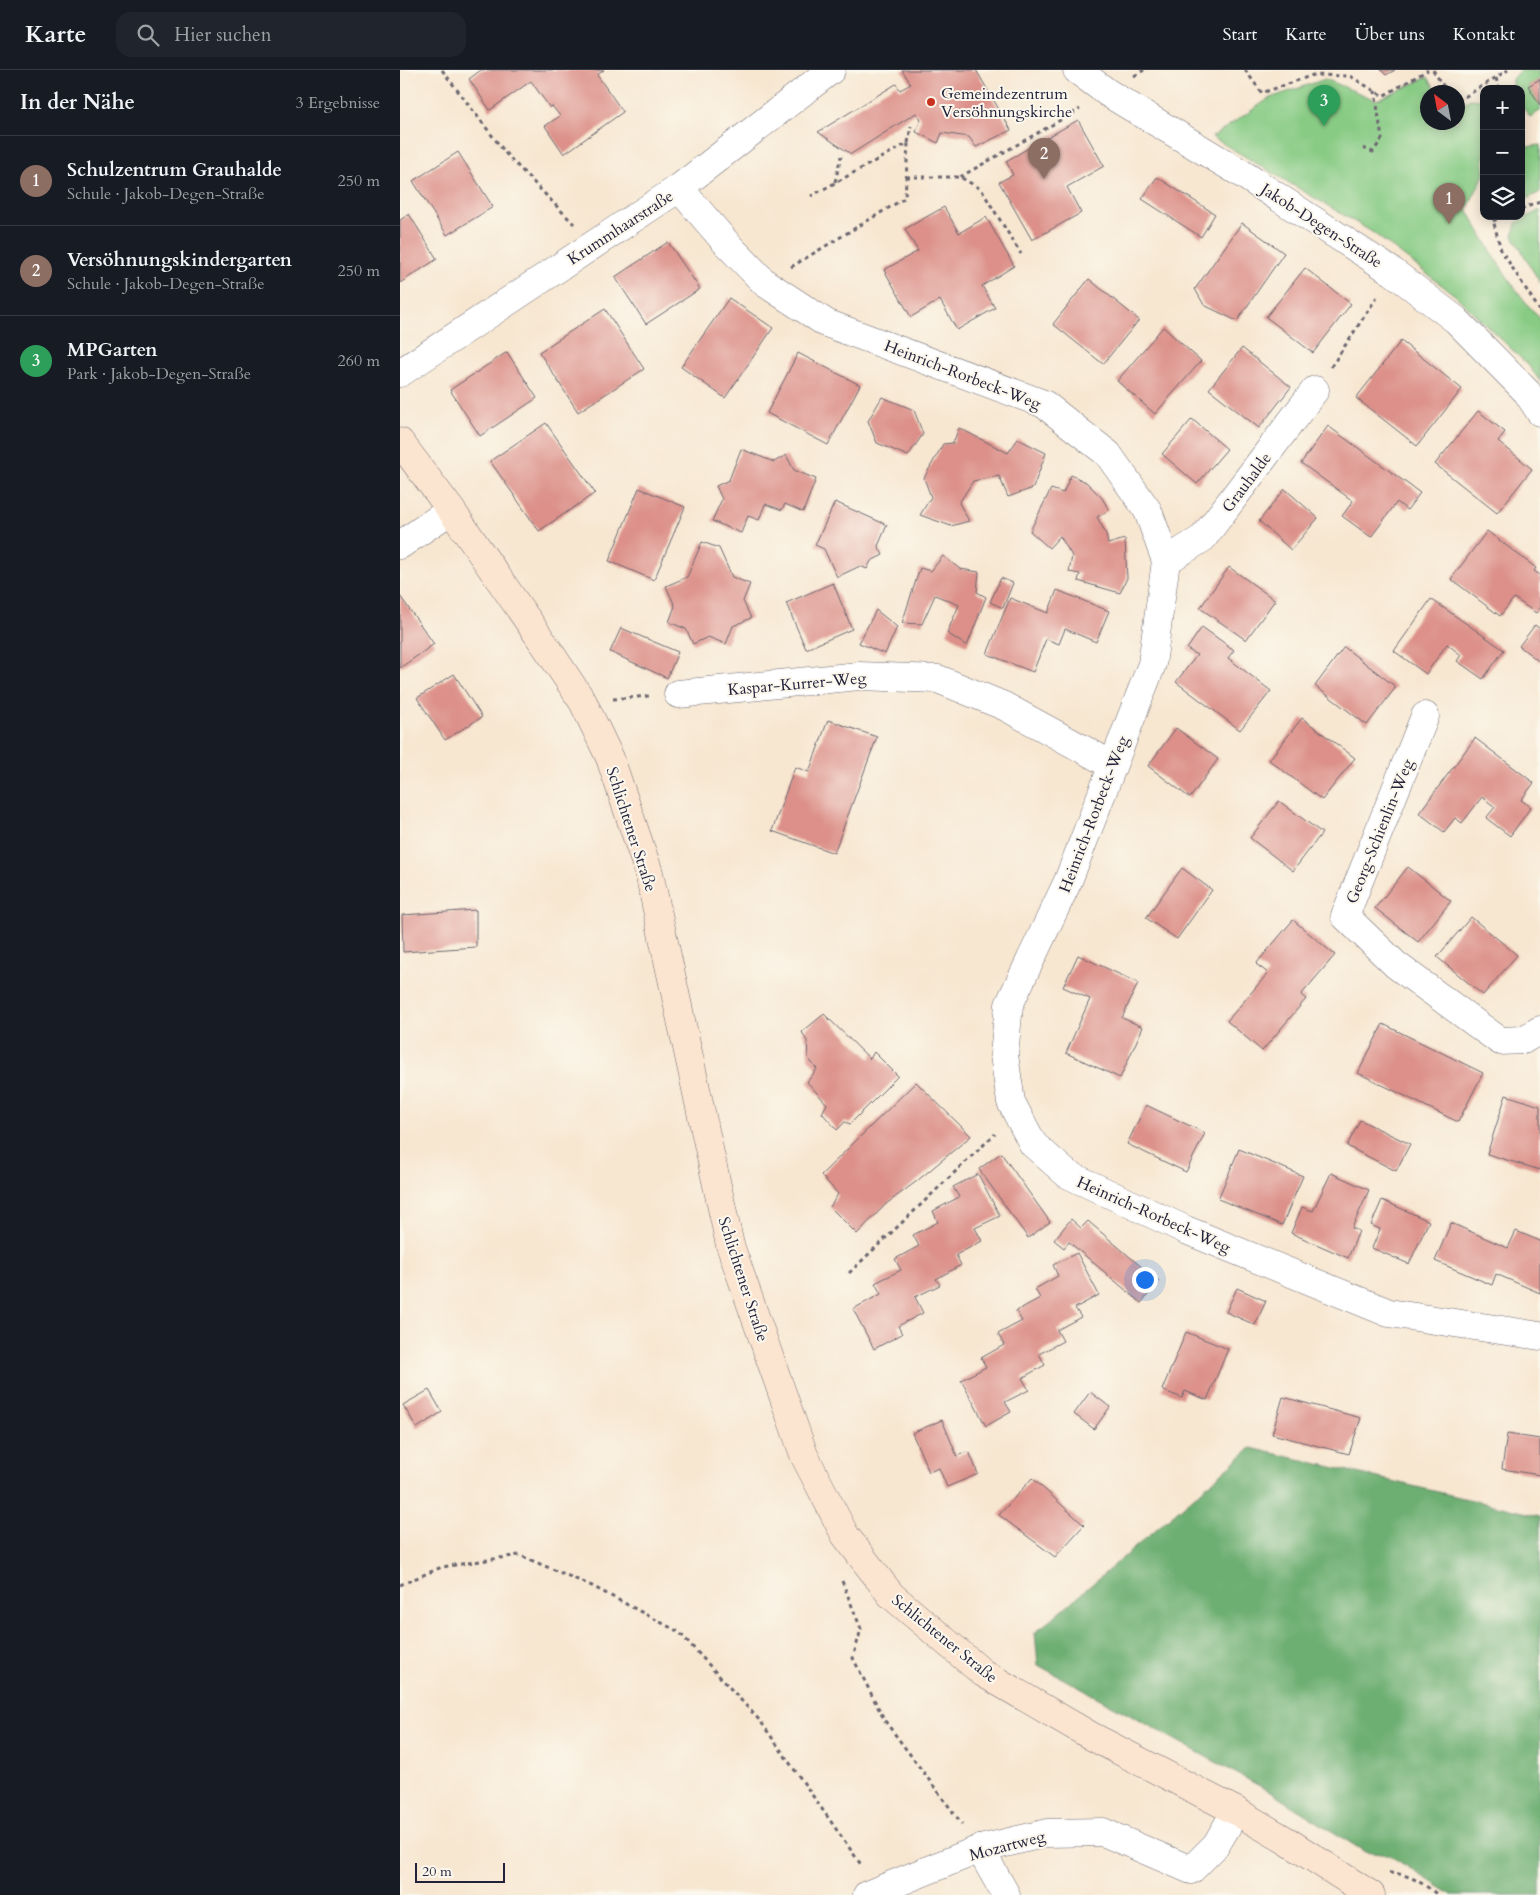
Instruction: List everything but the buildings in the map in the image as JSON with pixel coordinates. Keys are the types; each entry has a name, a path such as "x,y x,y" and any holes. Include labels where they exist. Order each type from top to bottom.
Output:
{"main road":[{"name":"Schlichtener Straße","path":"400,442 451,510 583,702 610,758 649,873 730,1245 804,1455 845,1536 891,1596 983,1673 1093,1737 1236,1811 1368,1892"}],"street":[{"name":"Krummhaarstraße","path":"400,373 679,188 831,70"},
{"name":"Jakob-Degen-Straße","path":"1077,70 1108,93 1244,175 1393,272 1456,320 1527,392 1540,412"},
{"name":"Heinrich-Rorbeck-Weg","path":"679,188 729,246 765,283 826,323 1044,404 1108,454 1148,511 1166,561 1152,664 1068,881 1009,1004 1004,1055 1011,1102 1033,1144 1067,1174 1186,1230 1389,1313 1540,1336"},
{"name":"Grauhalde","path":"1166,561 1204,538 1315,390"},
{"path":"400,545 451,510"},
{"name":"Kaspar-Kurrer-Weg","path":"678,694 859,676 938,680 1004,706 1112,765"},
{"name":"Georg-Schienlin-Weg","path":"1425,716 1345,916 1396,965 1500,1041 1523,1040 1540,1030"},
{"name":"Mozartweg","path":"873,1892 980,1849 1047,1833 1103,1832 1190,1870 1216,1845 1236,1811"},
{"path":"980,1849 1006,1895"}],"path":[{"path":"442,70 507,155 593,244"},
{"path":"1245,70 1262,93 1313,75 1350,76 1383,96 1428,70"},
{"path":"1433,70 1443,85"},
{"path":"1465,97 1508,70"},
{"path":"1496,78 1498,85"},
{"path":"1363,148 1373,152 1382,139 1375,90"},
{"path":"906,176 960,176 1108,93"},
{"path":"765,283 905,198 908,143 911,126"},
{"path":"811,196 908,143"},
{"path":"835,182 841,156"},
{"path":"960,176 981,190 1022,254"},
{"path":"1525,208 1540,202"},
{"path":"1494,220 1501,250 1540,311"},
{"path":"1315,390 1393,272"},
{"path":"613,708 610,700 678,694"},
{"path":"849,1273 995,1133 1011,1148 1028,1134"},
{"path":"400,1585 442,1567 519,1555 592,1586 679,1632 761,1722 873,1892"},
{"path":"839,1575 861,1629 853,1658 885,1721 980,1849"},
{"path":"1368,1892 1385,1873 1397,1873 1422,1883 1438,1895"}],"green space":[{"path":"1520,70 1540,70 1540,79 1528,86 1540,105 1540,111 1530,117 1525,110 1525,85 1512,85 1512,79"},
{"path":"1428,77 1433,85 1420,85 1420,130 1465,130 1465,102 1470,99 1480,100 1480,183 1467,209 1509,280 1540,319 1540,381 1528,365 1456,296 1372,232 1212,137 1270,98 1325,79 1376,100"},
{"path":"1540,145 1540,192 1525,200 1525,175 1525,147"},
{"path":"1540,210 1540,283 1513,236 1516,223 1525,220 1525,218"},
{"path":"1251,1448 1540,1516 1540,1895 1452,1895 1389,1855 1365,1852 1265,1789 1038,1665 1035,1633"}],"place":[{"name":"Gemeindezentrum Versöhnungskirche","path":"931,102"},
{"name":"MPGarten","path":"1324,126"},
{"name":"Versöhnungskindergarten","path":"1044,179"},
{"name":"Schulzentrum Grauhalde","path":"1449,224"}]}
